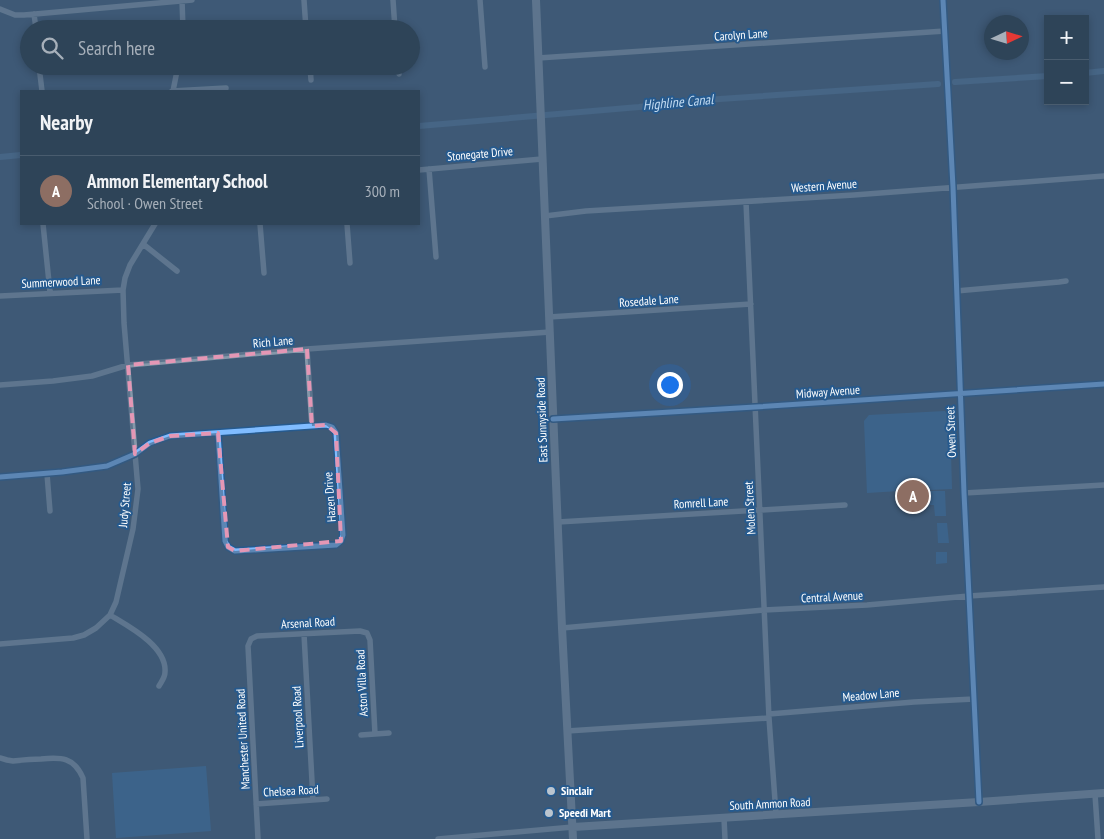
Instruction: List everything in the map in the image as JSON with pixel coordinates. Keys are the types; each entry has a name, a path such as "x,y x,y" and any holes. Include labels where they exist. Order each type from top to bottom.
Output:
{"main road":[{"name":"East Sunnyside Road","path":"536,0 562,628 574,839"},
{"name":"South Ammon Road","path":"573,827 1104,793"}],"street":[{"path":"182,0 183,20"},
{"path":"0,9 15,15 192,0"},
{"path":"304,0 305,20"},
{"path":"393,0 394,20"},
{"path":"480,0 485,67"},
{"name":"Owen Street","path":"943,0 953,186 964,493 979,802"},
{"path":"34,14 35,20"},
{"name":"Carolyn Lane","path":"538,58 945,31"},
{"path":"40,75 42,90"},
{"path":"173,90 176,75"},
{"path":"311,75 311,80"},
{"path":"191,90 226,88"},
{"name":"Stonegate Drive","path":"420,170 542,159"},
{"path":"429,169 436,257"},
{"name":"Western Avenue","path":"545,216 586,211 854,195 1104,176"},
{"name":"Molen Street","path":"746,202 769,716 776,814"},
{"path":"43,225 50,292"},
{"name":"Judy Street","path":"0,644 73,638 84,635 96,628 110,615 116,602 134,529 138,489 123,290 130,264 154,225"},
{"path":"260,225 264,273"},
{"path":"347,225 350,263"},
{"path":"143,244 177,271"},
{"path":"956,291 1066,281"},
{"name":"Summerwood Lane","path":"0,296 50,292 123,290"},
{"name":"Rosedale Lane","path":"549,317 750,304"},
{"name":"Rich Lane","path":"0,385 53,382 92,376 128,365 307,349 550,332"},
{"path":"307,349 312,426"},
{"name":"Midway Avenue","path":"553,420 1104,384"},
{"name":"Hazen Drive","path":"0,477 47,474 107,466 135,454 150,443 170,436 326,425 332,427 336,433 343,535 341,541 336,545 235,551 228,547 218,433"},
{"path":"47,474 50,512"},
{"path":"964,493 1104,486"},
{"name":"Romrell Lane","path":"558,522 845,505"},
{"name":"Central Avenue","path":"562,628 764,610 867,605 1104,587"},
{"path":"110,615 143,636 160,655 164,663 165,673 159,686"},
{"name":"Arsenal Road","path":"251,639 257,636 360,631 366,633"},
{"name":"Aston Villa Road","path":"366,633 370,640 375,734"},
{"name":"Liverpool Road","path":"304,634 313,800"},
{"name":"Manchester United Road","path":"251,639 248,646 258,839"},
{"name":"Meadow Lane","path":"567,731 769,716 914,702 974,699"},
{"path":"361,735 389,733"},
{"path":"0,758 7,760 59,758 74,764 82,778 87,839"},
{"path":"1095,794 1098,839"},
{"name":"Chelsea Road","path":"256,804 327,799"},
{"path":"724,818 725,839"},
{"name":"South Ammon Road","path":"438,839 573,827"}],"highlighted area":[{"path":"307,349 312,426 326,425 336,433 341,541 235,551 228,547 218,433 170,436 150,443 135,454 128,365"}],"shaded area":[{"path":"945,411 950,419 952,489 904,491 904,500 900,500 899,491 867,493 864,421 869,415"},
{"path":"923,491 945,491 946,516 935,516 934,505 923,505"},
{"path":"937,523 947,523 949,543 938,543"},
{"path":"936,552 947,552 947,563 936,564"},
{"path":"206,766 211,831 116,838 112,773"}],"waterway":[{"name":"Highline Canal","path":"1089,73 1104,71"},
{"name":"Highline Canal","path":"955,82 1044,76"},
{"name":"Highline Canal","path":"420,126 639,107 676,102 938,84"},
{"path":"0,157 20,155"}],"cycle path":[{"path":"943,0 953,187 964,493 979,802"},
{"path":"553,419 1104,384"},
{"path":"0,477 107,466 135,454 150,443 170,436 326,425 332,427 336,433 343,535 341,541 336,545 235,551 228,547 225,541 218,433"}],"place":[{"name":"Ammon Elementary School","path":"913,496"},
{"name":"Sinclair","path":"551,791"},
{"name":"Speedi Mart","path":"549,813"}]}
